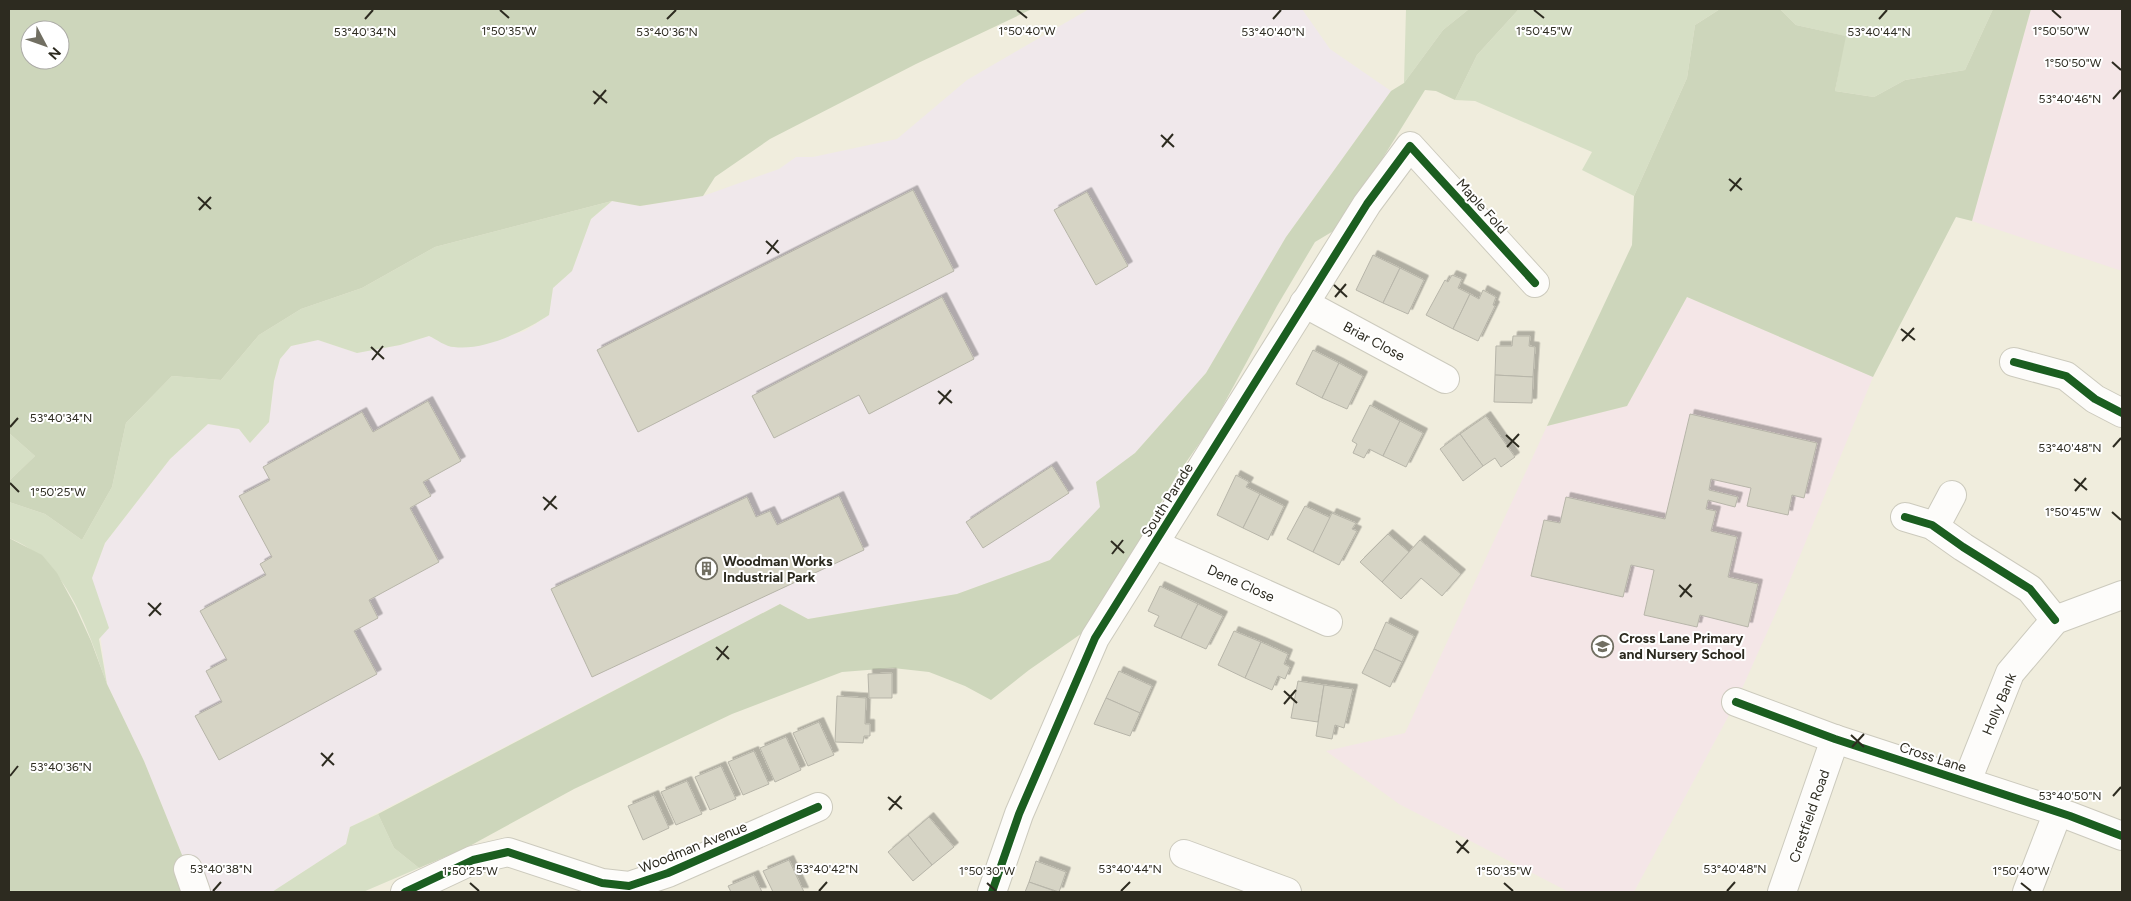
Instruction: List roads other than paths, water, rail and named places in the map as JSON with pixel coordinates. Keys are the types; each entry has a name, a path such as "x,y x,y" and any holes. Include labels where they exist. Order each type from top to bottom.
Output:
{"street":[{"name":"Maple Fold","path":"1410,146 1535,283"},
{"name":"South Parade","path":"992,892 1019,814 1095,638 1367,204 1410,146"},
{"name":"Briar Close","path":"1304,303 1445,380"},
{"path":"2014,362 2066,376 2095,399 2122,413"},
{"path":"1935,527 1952,495"},
{"path":"1904,517 1935,527 2030,589 2056,620"},
{"name":"Dene Close","path":"1154,544 1328,622"},
{"name":"Holly Bank","path":"1967,781 2010,673 2056,620 2122,595"},
{"name":"Cross Lane","path":"1736,702 1835,739 1967,781 2122,836"},
{"name":"Crestfield Road","path":"1782,892 1835,739"},
{"name":"Woodman Avenue","path":"405,892 443,885 473,860 508,852 602,883 629,886 668,873 818,807"},
{"path":"2027,892 2058,812"},
{"path":"1184,854 1287,892"}],"place":[{"name":"Woodman Works Industrial Park","path":"707,569"},
{"name":"Cross Lane Primary and Nursery School","path":"1603,646"}]}
